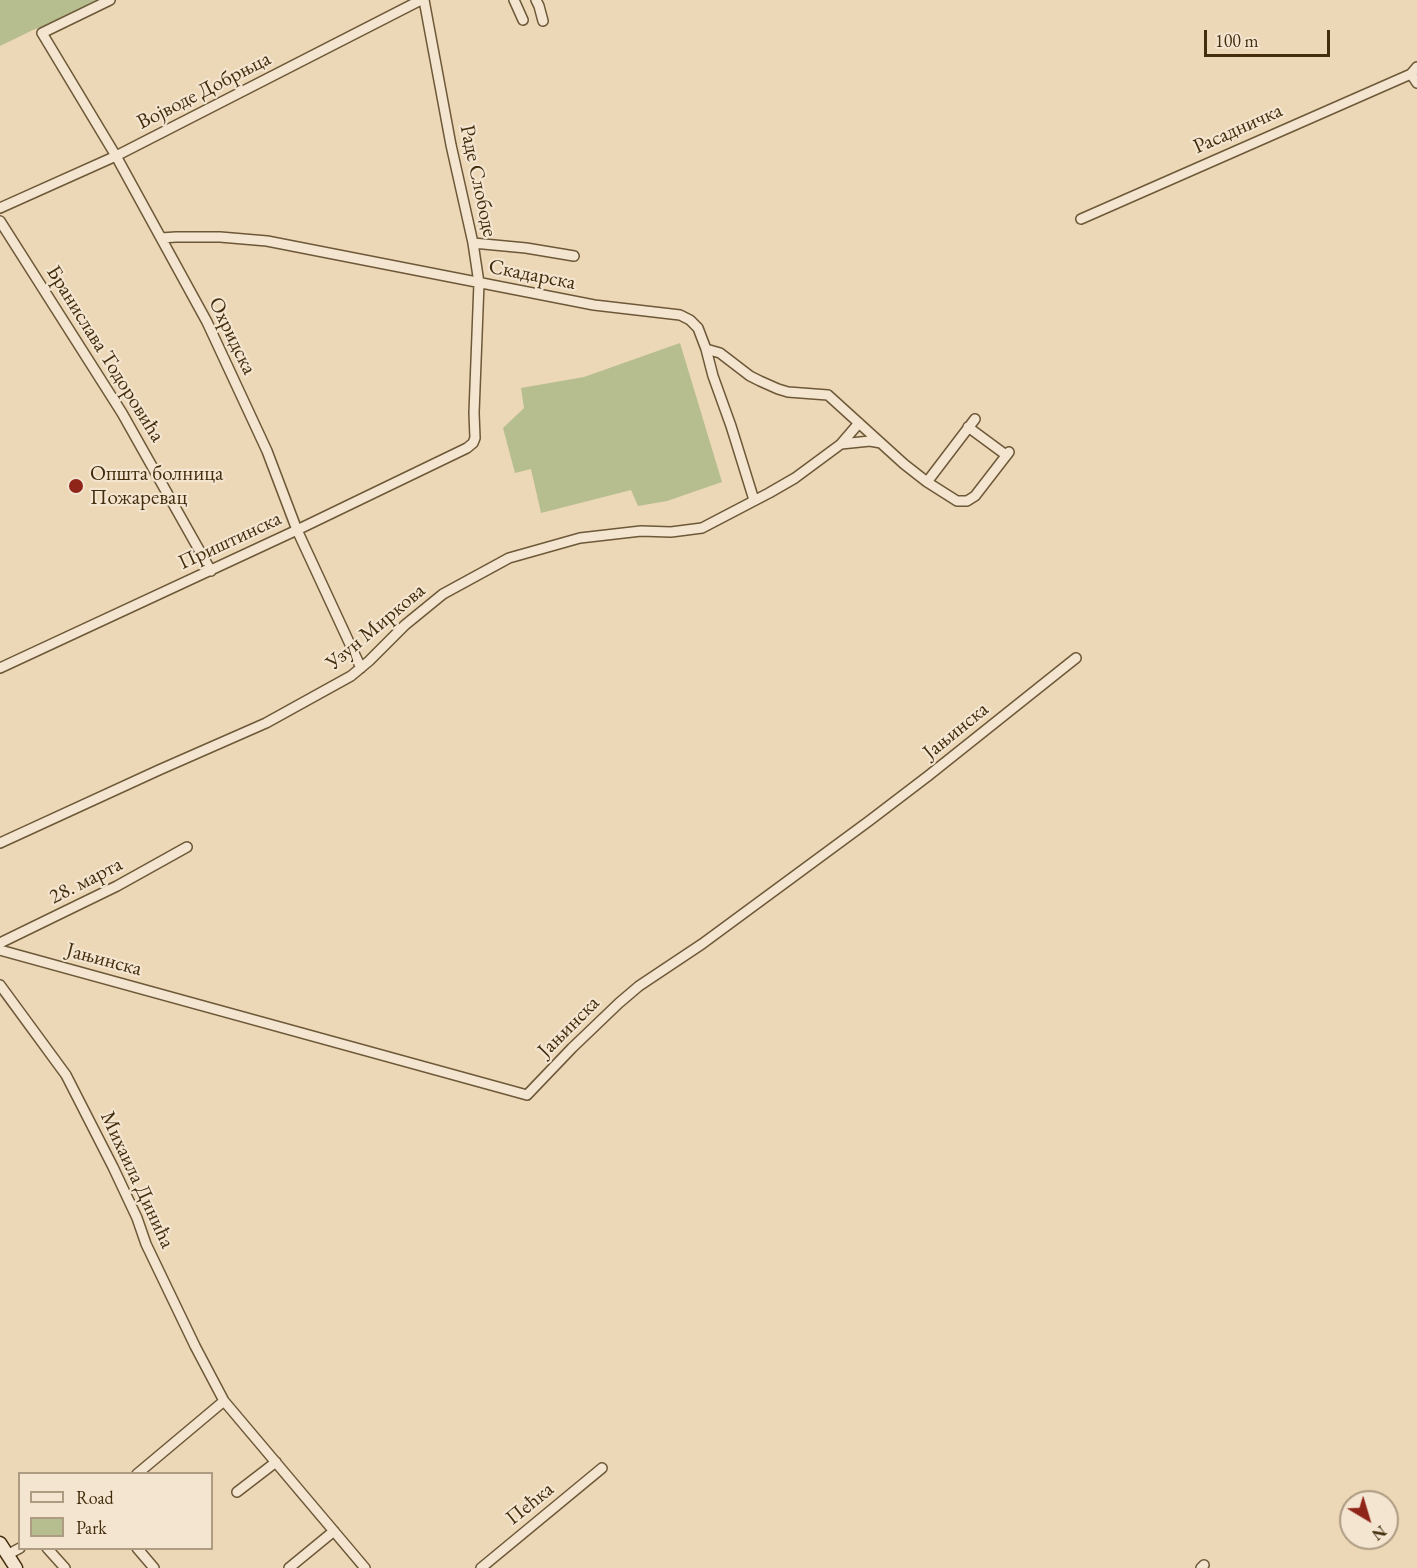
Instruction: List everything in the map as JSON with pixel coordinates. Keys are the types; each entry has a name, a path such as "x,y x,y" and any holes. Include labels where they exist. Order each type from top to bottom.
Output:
{"main road":[{"path":"0,1544 16,1568"}],"street":[{"name":"Охридска","path":"110,0 42,33 116,156 207,322 267,451 297,530 361,668"},
{"name":"Војводе Добрњца","path":"0,208 116,156 422,0"},
{"name":"Раде Слободе","path":"422,0 473,243 479,283 475,438 473,443"},
{"path":"514,0 523,20"},
{"path":"536,0 543,21"},
{"name":"Расадничка","path":"1081,219 1414,71 1417,83"},
{"name":"Бранислава Тодоровића","path":"0,221 116,403 211,571"},
{"name":"Скадарска","path":"161,238 220,237 267,241 594,305 680,315 690,320 698,328 754,500"},
{"path":"473,243 526,248 574,256"},
{"path":"706,348 720,353 750,376 778,389 828,396 904,464 957,501 967,501 975,496 1007,453 968,427"},
{"path":"927,482 975,419"},
{"name":"Узун Миркова","path":"0,843 266,723 351,676 405,625 443,594 509,558 580,538 641,531 671,532 702,528 795,478 840,444 859,423"},
{"path":"840,444 870,441 882,443"},
{"name":"Приштинска","path":"0,668 211,571 467,448 473,443"},
{"name":"Јањинска","path":"0,950 527,1095 572,1048 639,986 702,944 886,808 1076,658"},
{"name":"28. марта","path":"0,943 117,886 187,847"},
{"name":"Михаила Динића","path":"0,985 66,1075 113,1167 137,1218 146,1244 224,1401"},
{"path":"138,1472 224,1401 365,1568"},
{"path":"237,1492 276,1462"},
{"name":"Пећка","path":"480,1568 602,1468"},
{"path":"289,1568 334,1531"},
{"path":"7,1555 18,1549"},
{"path":"49,1550 64,1568"},
{"path":"139,1550 154,1568"}],"green space":[{"path":"0,0 104,0 0,46"},
{"path":"680,343 722,482 667,501 638,506 631,490 541,513 531,469 515,473 503,428 524,408 521,388 584,377"}],"place":[{"name":"Општа болница Пожаревац","path":"76,486"}]}
